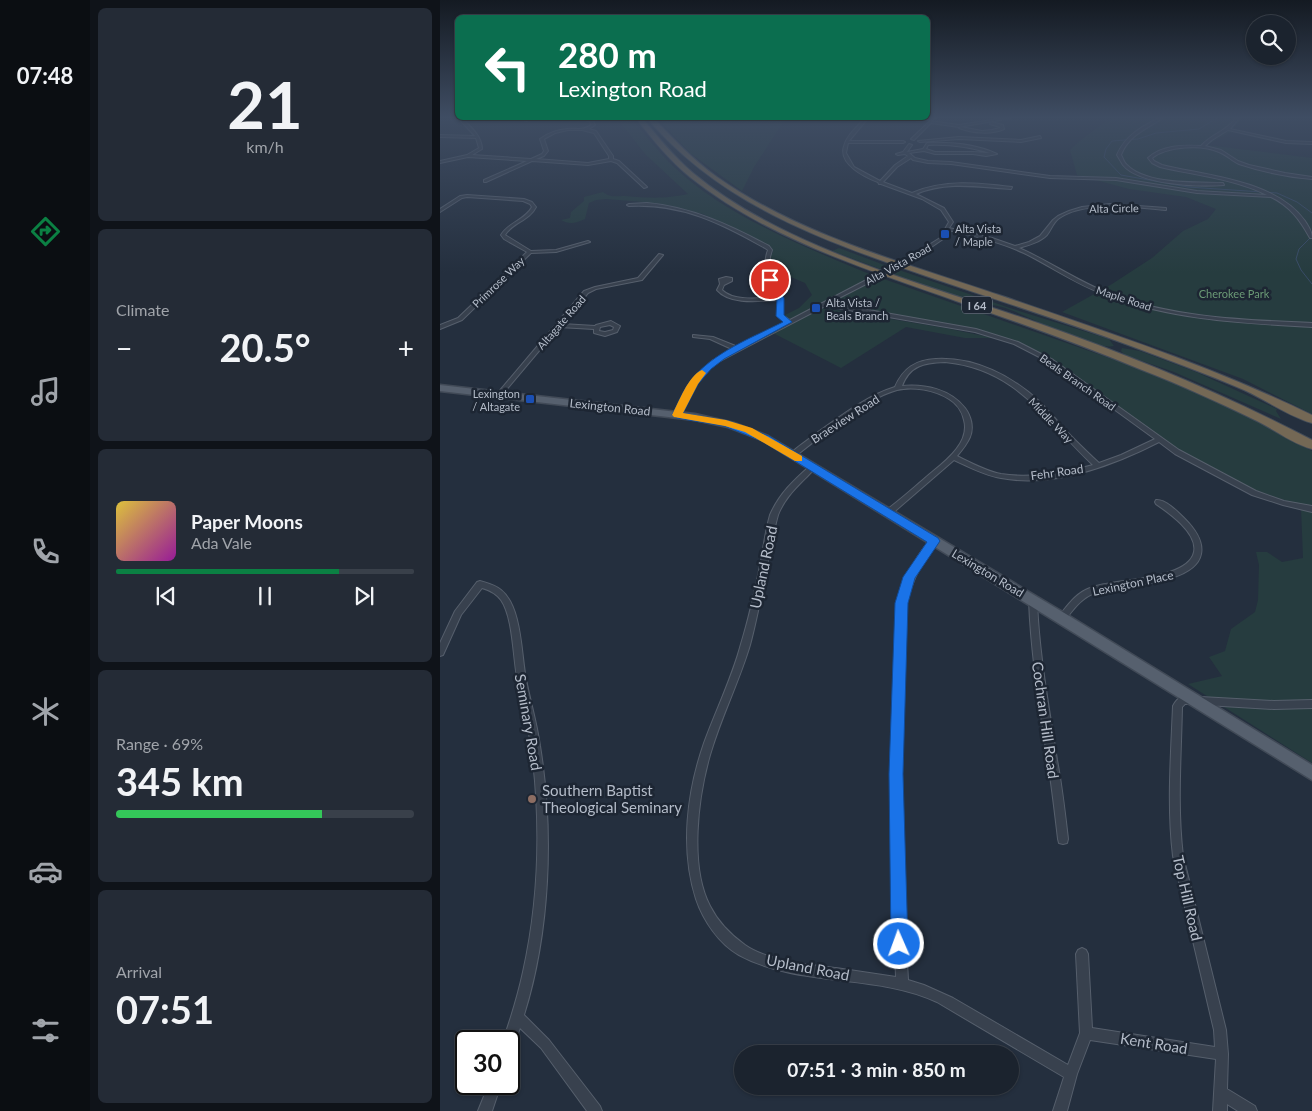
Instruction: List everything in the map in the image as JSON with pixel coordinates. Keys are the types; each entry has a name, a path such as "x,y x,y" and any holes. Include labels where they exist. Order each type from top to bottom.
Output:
{"highway":[{"name":"I 64","path":"687,170 736,206 794,237 858,263 1026,322 1207,392 1258,416 1312,445"},
{"name":"I 64","path":"703,170 738,194 804,228 864,252 1134,344 1248,388 1312,419"}],"main road":[{"name":"Lexington Road","path":"440,388 677,415 726,423 748,430 813,467 1062,618 1312,773"}],"street":[{"path":"485,181 511,170"},
{"path":"626,170 644,187"},
{"path":"855,170 880,183 932,201 944,210 949,218 948,229"},
{"path":"880,183 889,170"},
{"path":"1003,170 1050,176 1116,179 1197,192 1269,195"},
{"path":"1129,170 1136,174 1173,181 1240,185"},
{"path":"1178,170 1256,189 1269,195 1291,208 1312,237"},
{"path":"1273,170 1312,178"},
{"path":"913,194 929,187 951,183 1011,188"},
{"name":"Primrose Way","path":"440,211 462,197 518,199 532,203 534,207 531,213 509,227 503,235 530,252 460,319 440,327"},
{"path":"629,205 652,205 698,214 767,246 770,250 766,263 767,272 780,298 780,316 788,322"},
{"name":"Alta Circle","path":"1016,247 1041,237 1059,217 1079,210 1119,206 1165,209"},
{"name":"Maple Road","path":"948,229 1016,247 1094,289 1135,304 1219,319 1312,325"},
{"name":"Alta Vista Road","path":"677,415 694,383 714,362 909,260 935,244 948,229"},
{"path":"530,252 552,252 588,242"},
{"name":"Altagate Road","path":"499,395 586,292 596,288 640,279 661,255"},
{"path":"722,284 720,292 730,297 780,298"},
{"name":"Beals Branch Road","path":"824,304 976,332 1016,343 1051,361 1158,440 1232,482 1283,503 1312,509"},
{"path":"558,325 596,328"},
{"path":"695,336 711,338 737,349"},
{"name":"Middle Way","path":"898,388 906,372 913,366 923,362 943,360 986,369 1006,379 1033,399 1098,466"},
{"name":"Braeview Road","path":"792,455 873,399 898,388 929,390 942,393 955,400 964,411 968,422 968,434 960,451 888,513"},
{"name":"Fehr Road","path":"954,458 993,474 1007,477 1044,475 1098,466 1123,458 1158,440"},
{"name":"Upland Road","path":"813,467 791,488 775,511 744,652 703,763 695,798 691,832 692,868 702,904 712,921 732,943 752,955 788,966 917,988 942,998 1071,1074"},
{"name":"Lexington Place","path":"1062,618 1079,598 1092,590 1173,575 1183,572 1192,564 1198,550 1195,534 1180,517 1158,502"},
{"path":"902,985 896,832 900,618 904,590 909,577 934,541"},
{"name":"Seminary Road","path":"440,652 458,613 480,584 498,592 509,605 521,678 537,754 544,844 536,942 514,1030"},
{"name":"Cochran Hill Road","path":"1034,601 1034,626 1043,711 1049,736 1063,839"},
{"name":"Top Hill Road","path":"1197,702 1182,700 1178,706 1174,832 1178,856 1220,1030 1222,1054 1220,1111"},
{"path":"1197,702 1312,704"},
{"path":"1060,1111 1086,1033 1082,954"},
{"path":"518,1018 544,1044 594,1111"},
{"name":"Kent Road","path":"1086,1033 1222,1054"},
{"path":"1221,1093 1250,1111"},
{"path":"485,1111 491,1095"}],"green space":[{"path":"662,170 677,170 695,185 742,216 794,242 872,275 872,277 791,319 783,316 799,308 812,295 805,283 786,275 787,268 780,269 773,264 776,260 770,258 773,252 771,247 703,214 643,202 606,199 589,203 585,219 579,222 567,223 561,220 570,218 571,212 584,201 584,197 603,192 614,196 650,198 688,194"},
{"path":"713,170 753,170 742,191"},
{"name":"Cherokee Park","path":"1076,170 1312,170 1312,414 1243,379 1062,312 1112,284 1152,258 1183,231 1208,219 1216,209 1186,197 1129,189 1077,175"},
{"path":"839,248 888,267 883,270 832,251"},
{"path":"899,270 1109,339 1114,346 1091,343 1002,307 958,297 892,274"},
{"path":"881,278 1135,367 1228,406 1312,451 1312,763 1188,684 1222,676 1209,657 1225,651 1231,629 1255,612 1258,600 1259,565 1256,552 1267,552 1282,562 1303,558 1301,508 1304,507 1255,490 1195,460 1165,442 1044,355 1010,339 951,325 839,304 840,297"},
{"path":"824,308 994,338 965,338 906,327 841,368 773,333"},
{"path":"1122,348 1140,351 1196,372 1277,409 1276,411 1281,419 1174,372 1125,355 1121,351"}],"waterway":[{"path":"1116,170 1121,175 1188,187 1277,193 1297,202 1312,213"},
{"path":"1312,236 1299,249 1296,259 1301,270 1312,284"}],"slow traffic":[{"path":"702,373 694,383 677,415 704,418 748,430 799,459"}],"place":[{"name":"Alta Vista / Maple","path":"945,234"},
{"name":"Alta Vista / Beals Branch","path":"816,308"},
{"name":"Lexington / Altagate","path":"530,399"},
{"name":"Southern Baptist Theological Seminary","path":"532,799"}],"route":[{"path":"770,280 780,298 780,316 788,322 721,357 708,367 694,383 677,415 726,423 765,438 934,541 927,548 909,577 904,590 900,618 896,774 899,944"}]}
